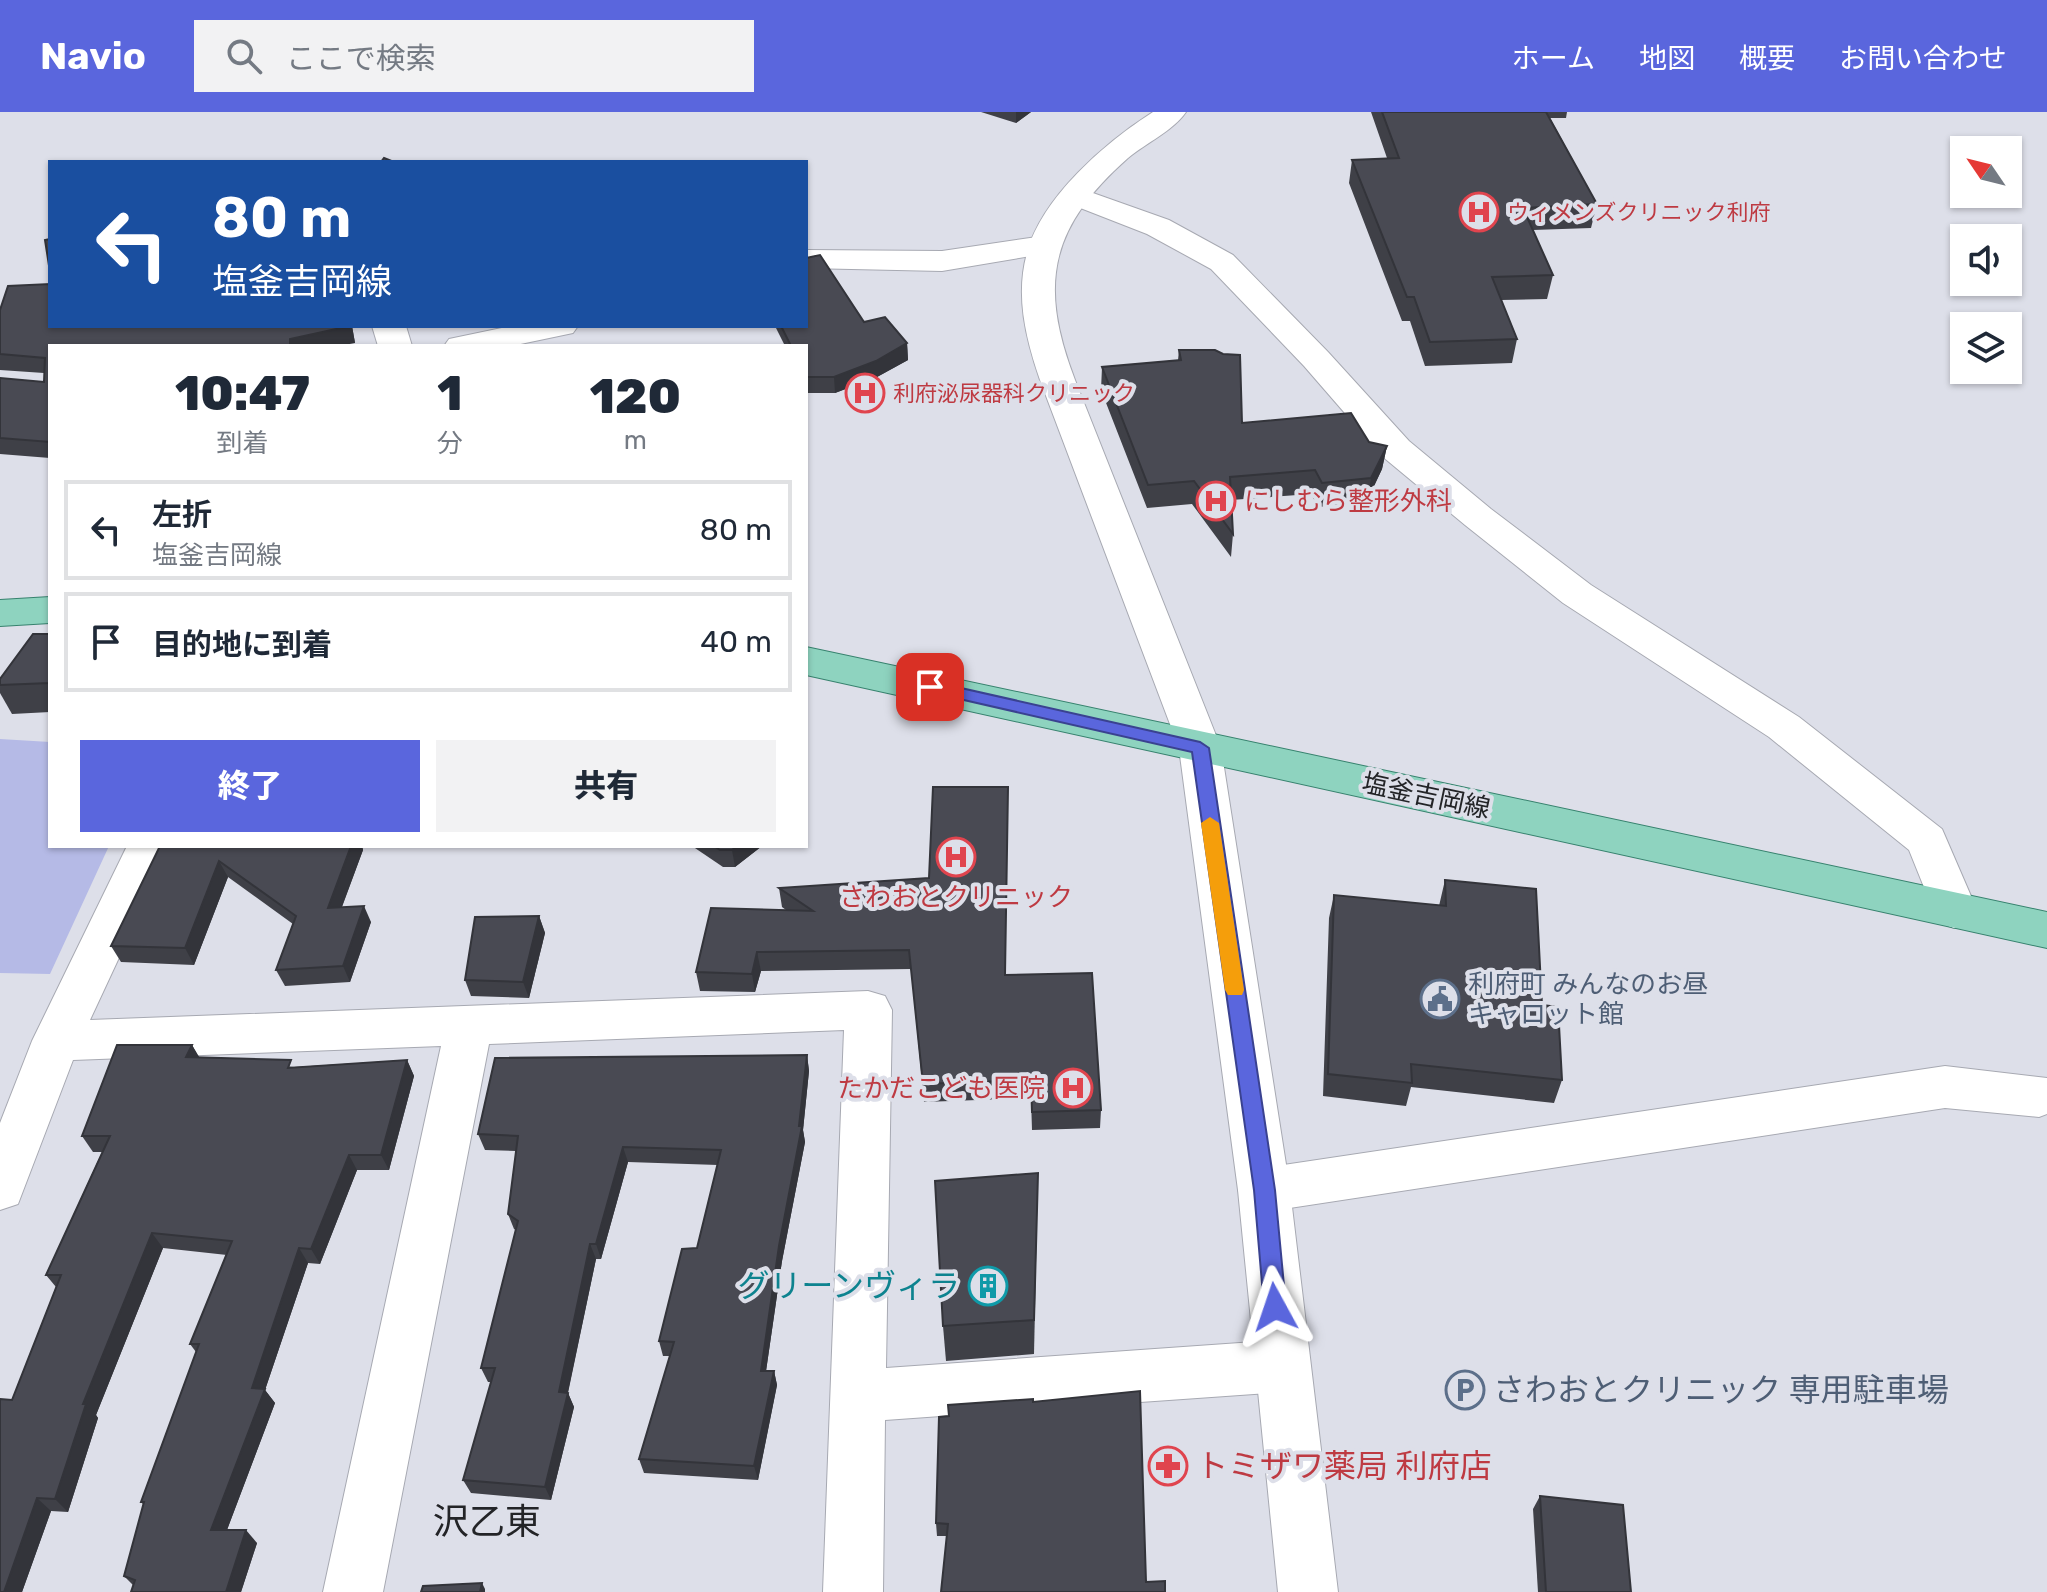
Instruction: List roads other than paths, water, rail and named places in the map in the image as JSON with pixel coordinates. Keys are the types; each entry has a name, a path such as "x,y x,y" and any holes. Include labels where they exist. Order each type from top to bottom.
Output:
{"main road":[{"path":"0,613 48,610"},
{"name":"塩釜吉岡線","path":"808,661 2047,930"}],"street":[{"path":"1172,112 1094,175 1076,196 1044,245 1038,293 1043,340 1200,748 1264,1190 1308,1592"},
{"path":"1076,196 1158,227 1222,262 1316,359 1396,449 1478,517 1577,594 1784,727 1927,841 1954,910"},
{"path":"808,259 942,261 1044,245"},
{"path":"471,344 551,328"},
{"path":"0,1188 56,1041 148,848"},
{"path":"56,1041 868,1010 853,1592"},
{"path":"353,1592 469,1025"},
{"path":"1264,1190 1945,1087 2039,1096"},
{"path":"858,1396 1281,1366"}],"place":[{"name":"ウィメンズクリニック利府","path":"1479,212"},
{"name":"利府泌尿器科クリニック","path":"865,393"},
{"name":"にしむら整形外科","path":"1216,501"},
{"name":"さわおとクリニック","path":"956,857"},
{"name":"利府町 みんなのお昼 キャロット館","path":"1440,999"},
{"name":"たかだこども医院","path":"1073,1088"},
{"name":"グリーンヴィラ","path":"988,1286"},
{"name":"さわおとクリニック 専用駐車場","path":"1465,1390"},
{"name":"トミザワ薬局 利府店","path":"1168,1466"}],"district":[{"name":"沢乙東","path":"487,1521"}]}
